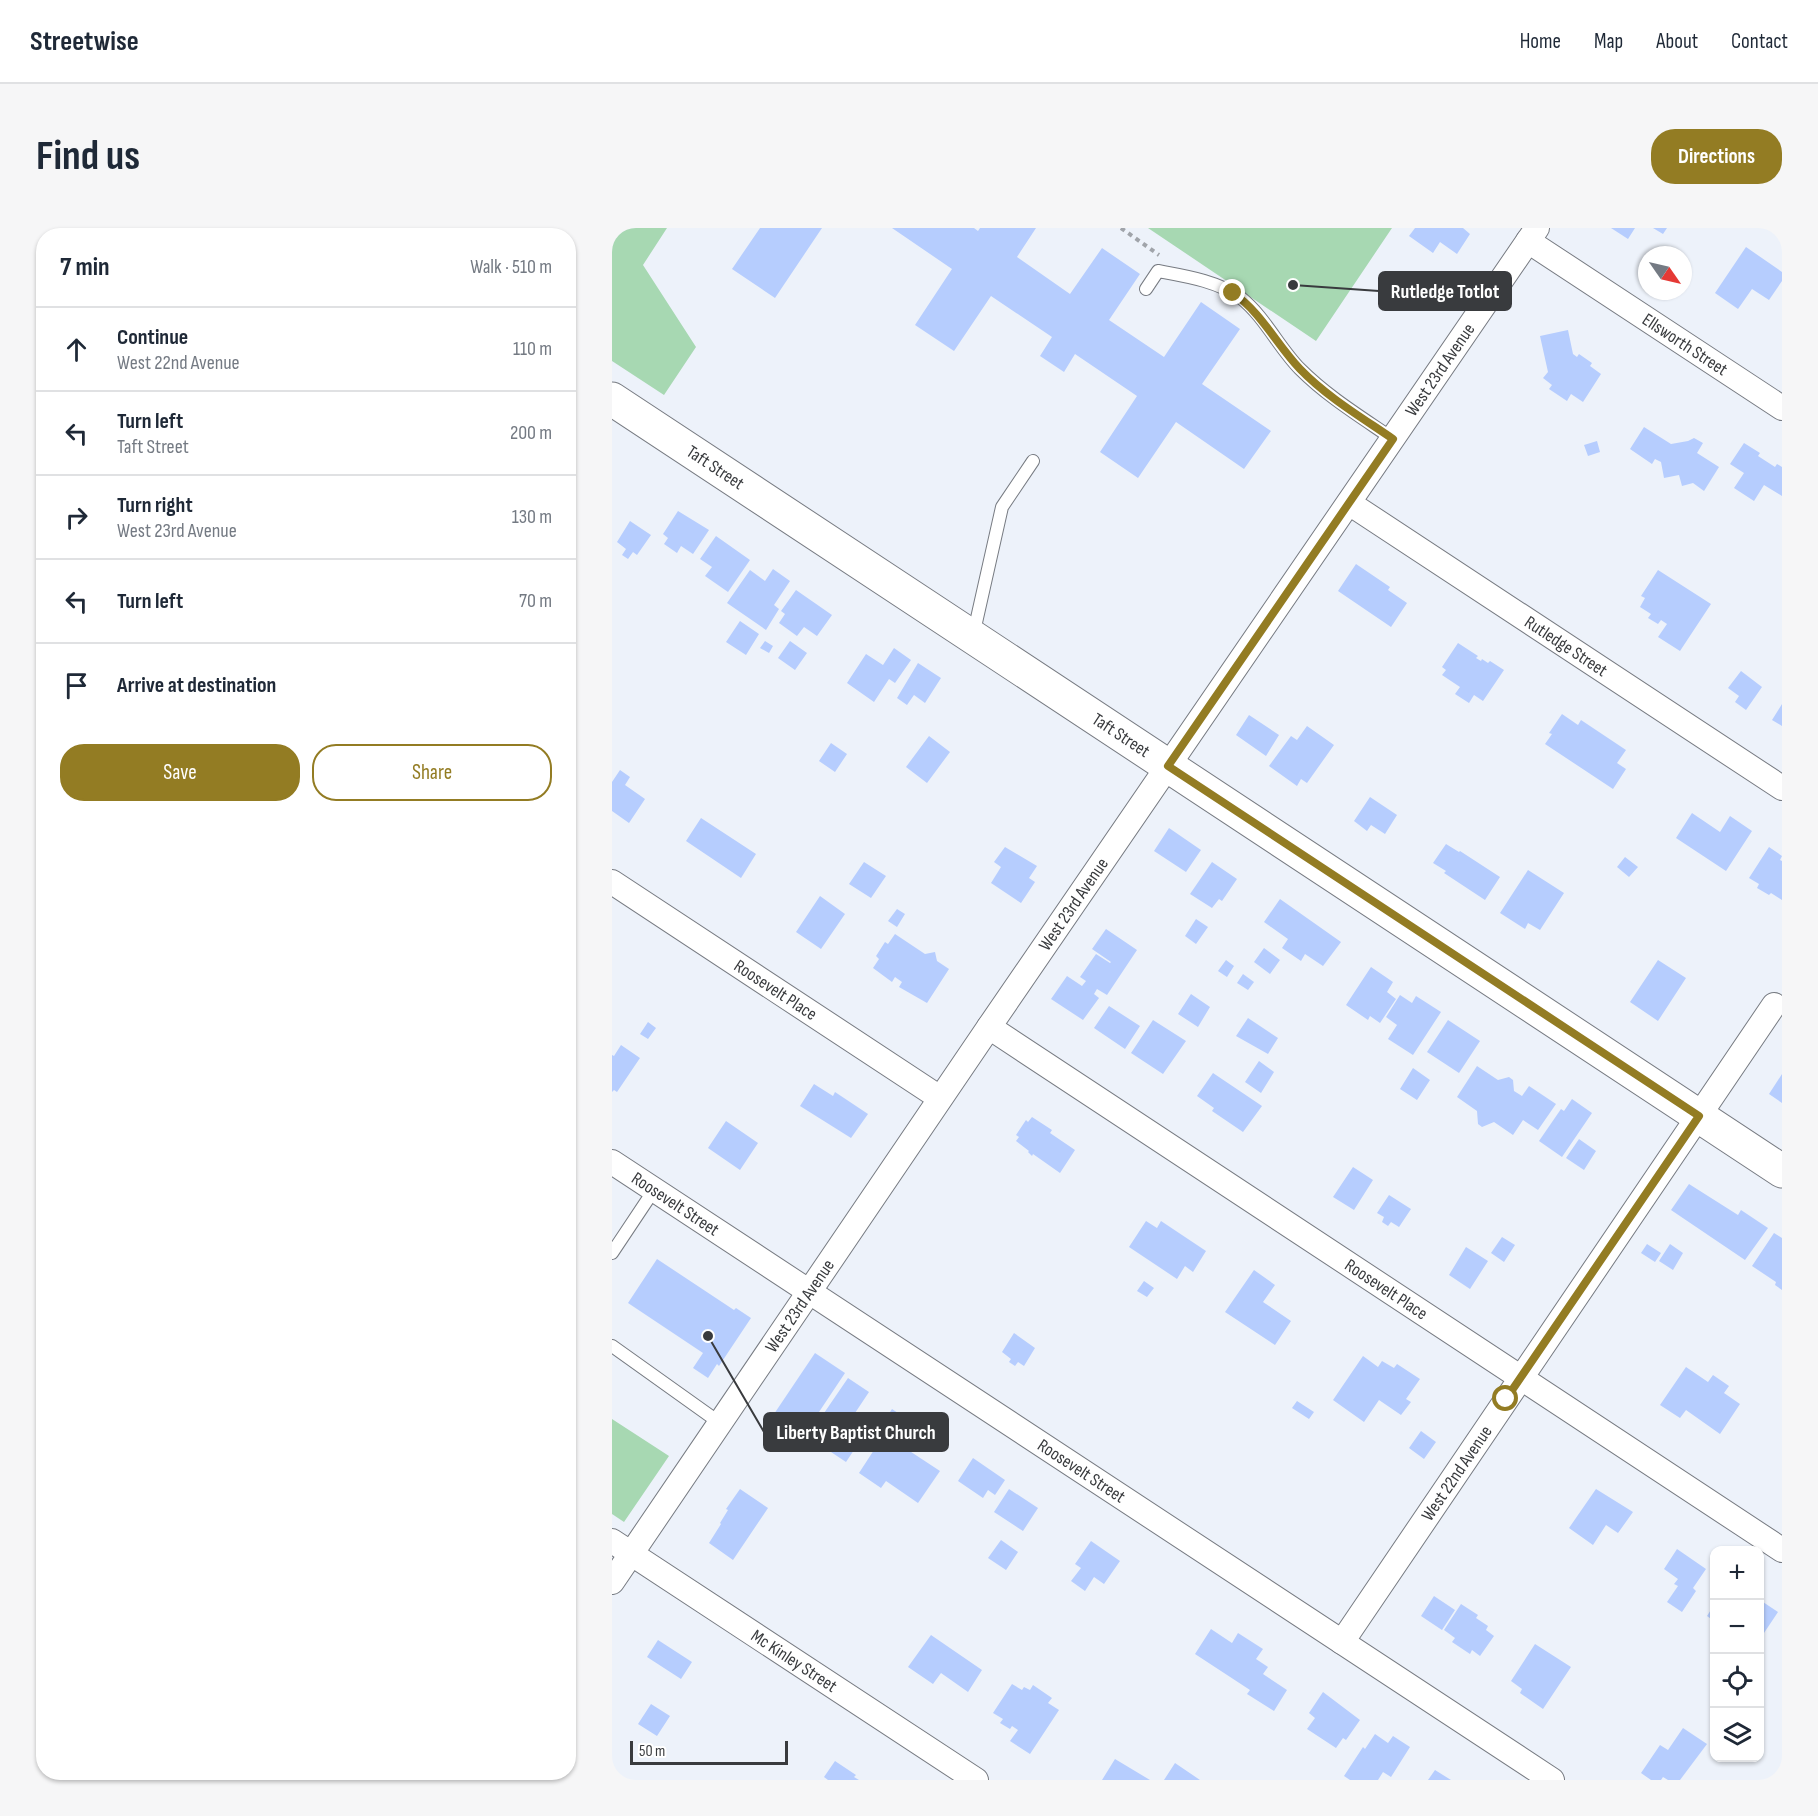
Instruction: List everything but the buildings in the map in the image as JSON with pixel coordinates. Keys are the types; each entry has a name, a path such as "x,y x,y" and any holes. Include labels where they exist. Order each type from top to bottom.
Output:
{"street":[{"name":"Ellsworth Street","path":"1533,234 1782,408"},
{"name":"West 23rd Avenue","path":"612,1582 622,1548 720,1423 940,1098 1533,234"},
{"name":"Taft Street","path":"612,399 1782,1171"},
{"name":"Rutledge Street","path":"1348,503 1782,788"},
{"name":"Roosevelt Place","path":"612,882 940,1098"},
{"name":"West 22nd Avenue","path":"1342,1642 1774,1005"},
{"name":"Roosevelt Place","path":"989,1027 1782,1550"},
{"name":"Roosevelt Street","path":"612,1162 1552,1780"},
{"name":"Mc Kinley Street","path":"622,1548 975,1780"}],"lane":[{"path":"1146,289 1158,271 1189,276 1242,299 1302,371 1344,405 1393,439"},
{"path":"973,637 1002,507 1033,461"},
{"path":"612,1253 654,1190"},
{"path":"612,1346 720,1423"}],"path":[{"path":"1121,228 1189,276"}],"green space":[{"path":"612,228 667,228 643,265 696,347 664,395 612,361"},
{"path":"1148,228 1392,228 1316,341"},
{"path":"612,1419 669,1456 624,1522 612,1514"}],"place":[{"name":"Rutledge Totlot","path":"1293,285"},
{"name":"Liberty Baptist Church","path":"708,1336"}],"route":[{"path":"1233,293 1250,307 1284,352 1302,371 1344,405 1393,439 1168,766 1699,1116 1506,1399"}]}
